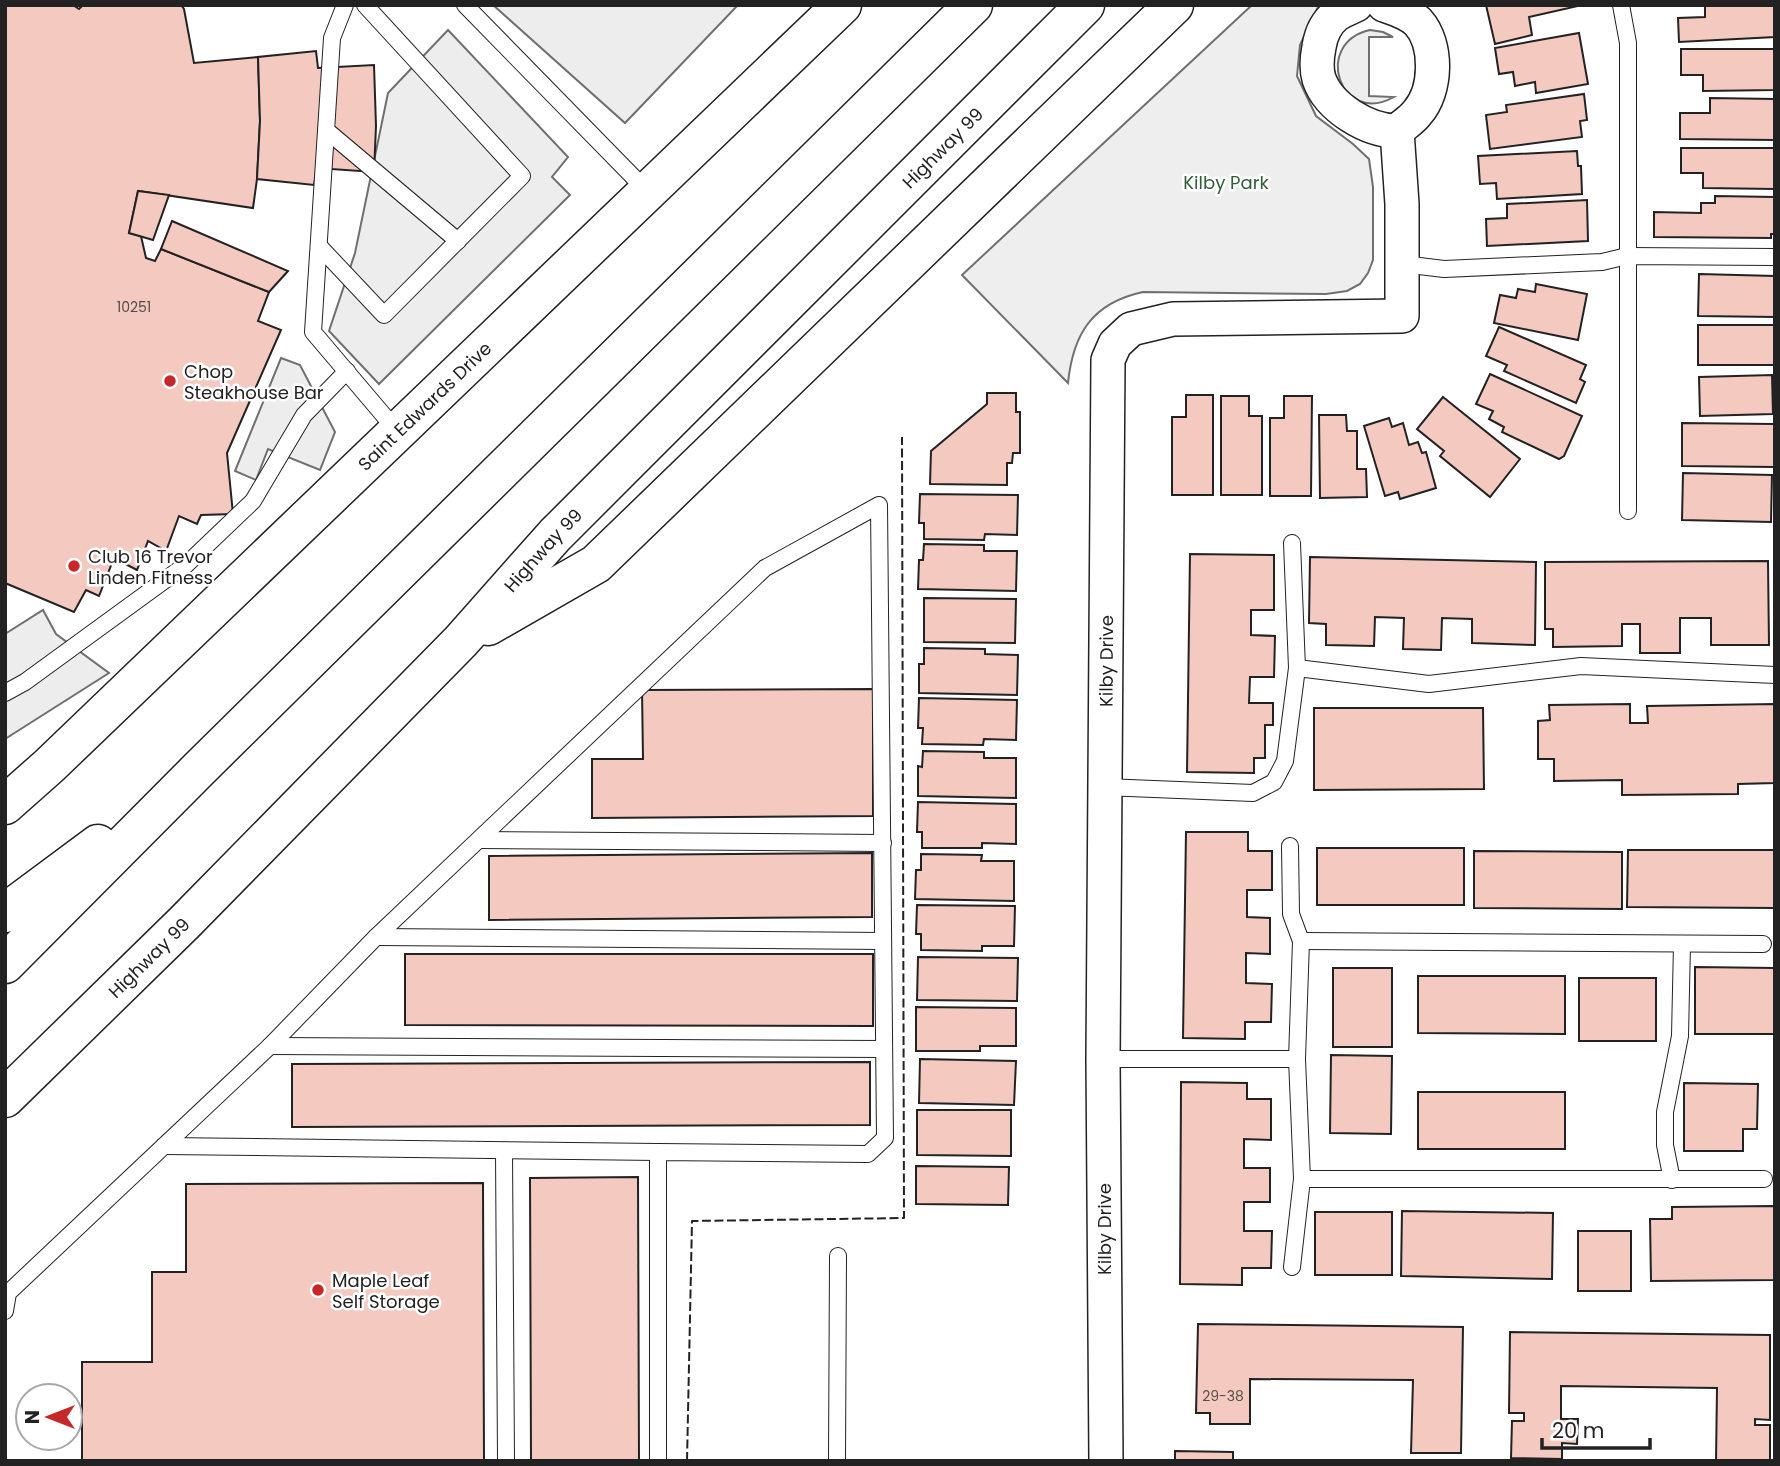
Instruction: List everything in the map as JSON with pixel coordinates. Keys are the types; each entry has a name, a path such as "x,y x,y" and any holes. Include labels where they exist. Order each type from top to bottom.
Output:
{"main road":[{"name":"Saint Edwards Drive","path":"5,805 49,766 842,5"},
{"path":"5,964 973,5"},
{"name":"Highway 99","path":"5,1098 184,923 461,641 555,535 1085,5"},
{"path":"461,641 596,565 1174,5"},
{"path":"5,913 198,770"}],"street":[{"path":"1356,5 1336,15 1321,33 1317,58 1319,80 1331,100 1349,114 1386,131 1397,131 1418,113 1428,94 1432,59 1429,38 1417,21 1400,10 1384,5"},
{"name":"Kilby Drive","path":"1105,1461 1103,1059 1108,360 1115,344 1130,329 1173,319 1402,316 1402,204 1397,131"}],"lane":[{"path":"345,5 332,38 313,332 398,432"},
{"path":"319,247 384,315 522,176 365,5"},
{"path":"465,5 648,192"},
{"path":"1621,5 1628,43 1628,511"},
{"path":"326,130 458,241"},
{"path":"1403,264 1444,269 1602,262 1627,256 1775,257"},
{"path":"5,693 25,682 187,564 253,501 304,415 346,371"},
{"path":"5,1311 8,1293 270,1046 376,937 765,568 880,505 885,1138 868,1154 164,1146"},
{"path":"1104,786 1253,793 1275,782 1285,761 1297,668 1292,544"},
{"path":"1297,668 1429,684 1581,666 1775,675"},
{"path":"480,840 883,843"},
{"path":"1290,846 1291,914 1301,941 1297,1059 1302,1180 1292,1267"},
{"path":"376,937 883,941"},
{"path":"1301,941 1763,944"},
{"path":"1672,1180 1665,1144 1665,1112 1680,1036 1682,944"},
{"path":"270,1046 884,1049"},
{"path":"1103,1059 1297,1059"},
{"path":"504,1150 506,1461"},
{"path":"658,1153 658,1461"},
{"path":"1302,1180 1764,1180"},
{"path":"837,1461 838,1256"}],"green space":[{"name":"Kilby Park","path":"1252,5 1319,5 1300,45 1297,76 1316,116 1369,159 1373,187 1373,260 1368,273 1360,284 1347,291 1326,294 1143,292 1125,297 1110,304 1088,323 1075,350 1068,383 962,275"},
{"path":"1370,30 1393,37 1369,37 1369,96 1394,97 1375,103 1359,101 1347,92 1340,80 1338,65 1342,50 1352,38"}],"shaded area":[{"path":"493,5 738,5 625,123"},
{"path":"448,30 568,157 552,177 570,195 379,384 329,331 355,253 388,93"},
{"path":"281,358 300,365 335,432 320,470 268,449 256,480 235,471"},
{"path":"43,610 56,634 109,673 5,739 5,634"}],"building":[{"path":"5,5 73,5 79,9 83,5 181,5 194,63 258,57 260,121 253,208 138,191 129,233 141,236 146,258 155,261 161,249 269,292 258,321 281,330 227,453 233,514 201,515 197,524 179,516 166,551 148,541 137,570 114,558 99,596 86,590 74,612 5,583"},
{"path":"1486,5 1578,6 1529,17 1532,35 1495,44"},
{"path":"1705,5 1775,5 1775,37 1679,42 1678,18 1705,17"},
{"path":"1579,33 1588,84 1536,93 1535,82 1515,86 1513,72 1499,74 1495,48"},
{"path":"1681,49 1775,49 1775,90 1703,91 1703,75 1681,75"},
{"path":"316,51 318,68 374,65 374,172 317,168 314,185 257,179 260,121 258,57"},
{"path":"1584,94 1587,120 1580,121 1582,137 1490,149 1486,115 1507,112 1506,105"},
{"path":"1710,98 1775,99 1775,140 1680,139 1680,113 1710,113"},
{"path":"1681,148 1775,148 1775,189 1703,188 1703,173 1681,173"},
{"path":"1577,151 1578,166 1581,166 1582,194 1497,199 1496,183 1480,184 1478,156"},
{"path":"138,191 169,195 153,240 129,233"},
{"path":"1715,196 1775,197 1775,234 1771,234 1771,238 1654,237 1654,212 1701,213 1701,203 1715,203"},
{"path":"1587,200 1588,241 1487,246 1486,219 1507,218 1507,204"},
{"path":"172,221 288,271 269,292 161,249"},
{"path":"1699,274 1775,276 1775,317 1698,316"},
{"path":"1536,284 1587,294 1578,340 1494,323 1500,295 1516,298 1518,289 1535,292"},
{"path":"1698,325 1774,325 1774,365 1698,365"},
{"path":"1499,327 1586,365 1580,379 1585,382 1576,403 1504,371 1507,365 1486,356"},
{"path":"1490,374 1582,416 1564,456 1559,459 1502,432 1504,427 1489,419 1493,411 1476,404"},
{"path":"1772,375 1773,414 1700,416 1699,377"},
{"path":"987,393 1016,393 1016,412 1020,412 1020,453 1013,453 1012,463 1007,463 1007,485 930,484 931,451 987,404"},
{"path":"1186,395 1213,395 1213,495 1172,495 1172,417 1186,417"},
{"path":"1221,396 1249,396 1249,416 1262,416 1262,495 1221,495"},
{"path":"1284,396 1312,396 1311,496 1270,496 1270,418 1284,418"},
{"path":"1443,397 1520,459 1490,497 1440,456 1444,451 1417,429"},
{"path":"1319,415 1346,415 1347,431 1357,431 1357,469 1366,469 1367,497 1320,498"},
{"path":"1389,418 1392,427 1403,423 1409,445 1418,442 1422,453 1426,452 1436,488 1400,499 1398,492 1385,496 1364,426"},
{"path":"1682,423 1774,424 1774,467 1682,466"},
{"path":"1683,473 1772,475 1771,522 1682,520"},
{"path":"920,494 1018,495 1017,535 985,534 984,540 924,539 924,523 919,523"},
{"path":"924,544 984,545 984,551 1017,551 1016,591 918,589 919,560 923,560"},
{"path":"1190,554 1274,555 1274,610 1251,610 1251,635 1275,636 1274,677 1250,677 1249,703 1273,703 1273,725 1265,725 1265,758 1254,758 1254,773 1187,772"},
{"path":"1310,557 1536,562 1535,645 1472,643 1472,619 1442,618 1441,650 1403,649 1404,618 1375,617 1374,646 1326,645 1326,624 1309,623"},
{"path":"1768,561 1769,645 1711,645 1711,618 1680,618 1680,653 1640,653 1640,624 1622,624 1622,646 1553,647 1553,629 1545,629 1545,562"},
{"path":"924,598 1016,599 1015,643 924,642"},
{"path":"924,648 985,649 985,654 1018,655 1017,695 919,693 919,664 924,664"},
{"path":"873,689 873,816 592,818 592,759 643,759 642,690"},
{"path":"919,698 1017,700 1016,740 984,739 983,745 922,744 923,728 918,728"},
{"path":"1630,704 1630,723 1648,723 1647,706 1775,704 1775,783 1738,784 1738,794 1622,795 1622,780 1554,781 1554,759 1538,759 1538,721 1550,720 1549,705"},
{"path":"1314,708 1483,708 1484,789 1314,790"},
{"path":"923,751 984,752 984,758 1016,758 1016,798 918,796 918,766 922,767"},
{"path":"918,802 1016,804 1016,844 982,843 982,848 922,848 922,832 917,832"},
{"path":"1186,832 1248,832 1248,851 1272,851 1272,890 1247,890 1247,917 1270,918 1270,954 1246,953 1246,983 1272,984 1271,1022 1245,1022 1245,1039 1183,1038"},
{"path":"1317,848 1464,848 1464,905 1317,905"},
{"path":"1628,850 1775,850 1775,908 1627,907"},
{"path":"1474,851 1622,852 1622,909 1474,908"},
{"path":"872,853 872,917 489,920 489,856"},
{"path":"921,854 982,855 981,861 1014,861 1014,901 915,899 916,870 921,870"},
{"path":"917,905 1015,906 1014,946 982,946 982,951 921,950 921,934 916,934"},
{"path":"405,954 873,954 873,1026 405,1025"},
{"path":"918,957 1018,958 1017,1001 917,1000"},
{"path":"1695,967 1775,968 1775,1034 1695,1034"},
{"path":"1333,968 1392,968 1392,1047 1333,1047"},
{"path":"1418,976 1565,976 1565,1034 1418,1033"},
{"path":"1579,978 1656,978 1656,1041 1579,1041"},
{"path":"916,1007 1016,1008 1016,1046 980,1046 980,1051 916,1051"},
{"path":"1331,1055 1392,1056 1391,1134 1330,1133"},
{"path":"920,1059 1016,1061 1014,1105 919,1103"},
{"path":"870,1062 870,1125 292,1127 292,1064"},
{"path":"1181,1082 1247,1083 1247,1099 1271,1099 1271,1140 1244,1139 1244,1168 1270,1168 1270,1202 1244,1202 1244,1231 1272,1231 1271,1268 1242,1268 1242,1285 1180,1284"},
{"path":"1684,1083 1758,1084 1757,1129 1743,1129 1743,1151 1684,1151"},
{"path":"1418,1092 1565,1092 1565,1149 1418,1149"},
{"path":"917,1110 1011,1110 1011,1156 917,1155"},
{"path":"916,1166 1009,1167 1008,1205 916,1204"},
{"path":"638,1177 639,1461 531,1461 530,1178"},
{"path":"483,1183 484,1461 82,1461 82,1362 152,1362 152,1272 186,1272 186,1184"},
{"path":"1774,1206 1774,1280 1651,1281 1650,1219 1672,1219 1672,1207"},
{"path":"1402,1211 1553,1213 1552,1279 1401,1276"},
{"path":"1315,1212 1392,1212 1392,1275 1315,1275"},
{"path":"1578,1231 1631,1231 1631,1291 1578,1291"},
{"path":"1198,1324 1463,1327 1461,1453 1411,1453 1413,1380 1250,1379 1250,1424 1210,1424 1210,1413 1196,1413"},
{"path":"1510,1332 1770,1335 1770,1420 1755,1419 1755,1425 1770,1425 1770,1461 1716,1461 1717,1388 1561,1386 1561,1419 1578,1419 1577,1444 1562,1443 1562,1459 1511,1458 1512,1421 1524,1421 1524,1413 1509,1413"},
{"path":"1175,1451 1233,1452 1233,1461 1175,1461"}],"fence":[{"path":"687,1461 692,1221 904,1218 902,437"}],"place":[{"name":"Chop Steakhouse Bar","path":"170,381"},
{"name":"Club 16 Trevor Linden Fitness","path":"74,566"},
{"name":"Maple Leaf Self Storage","path":"318,1290"}]}
